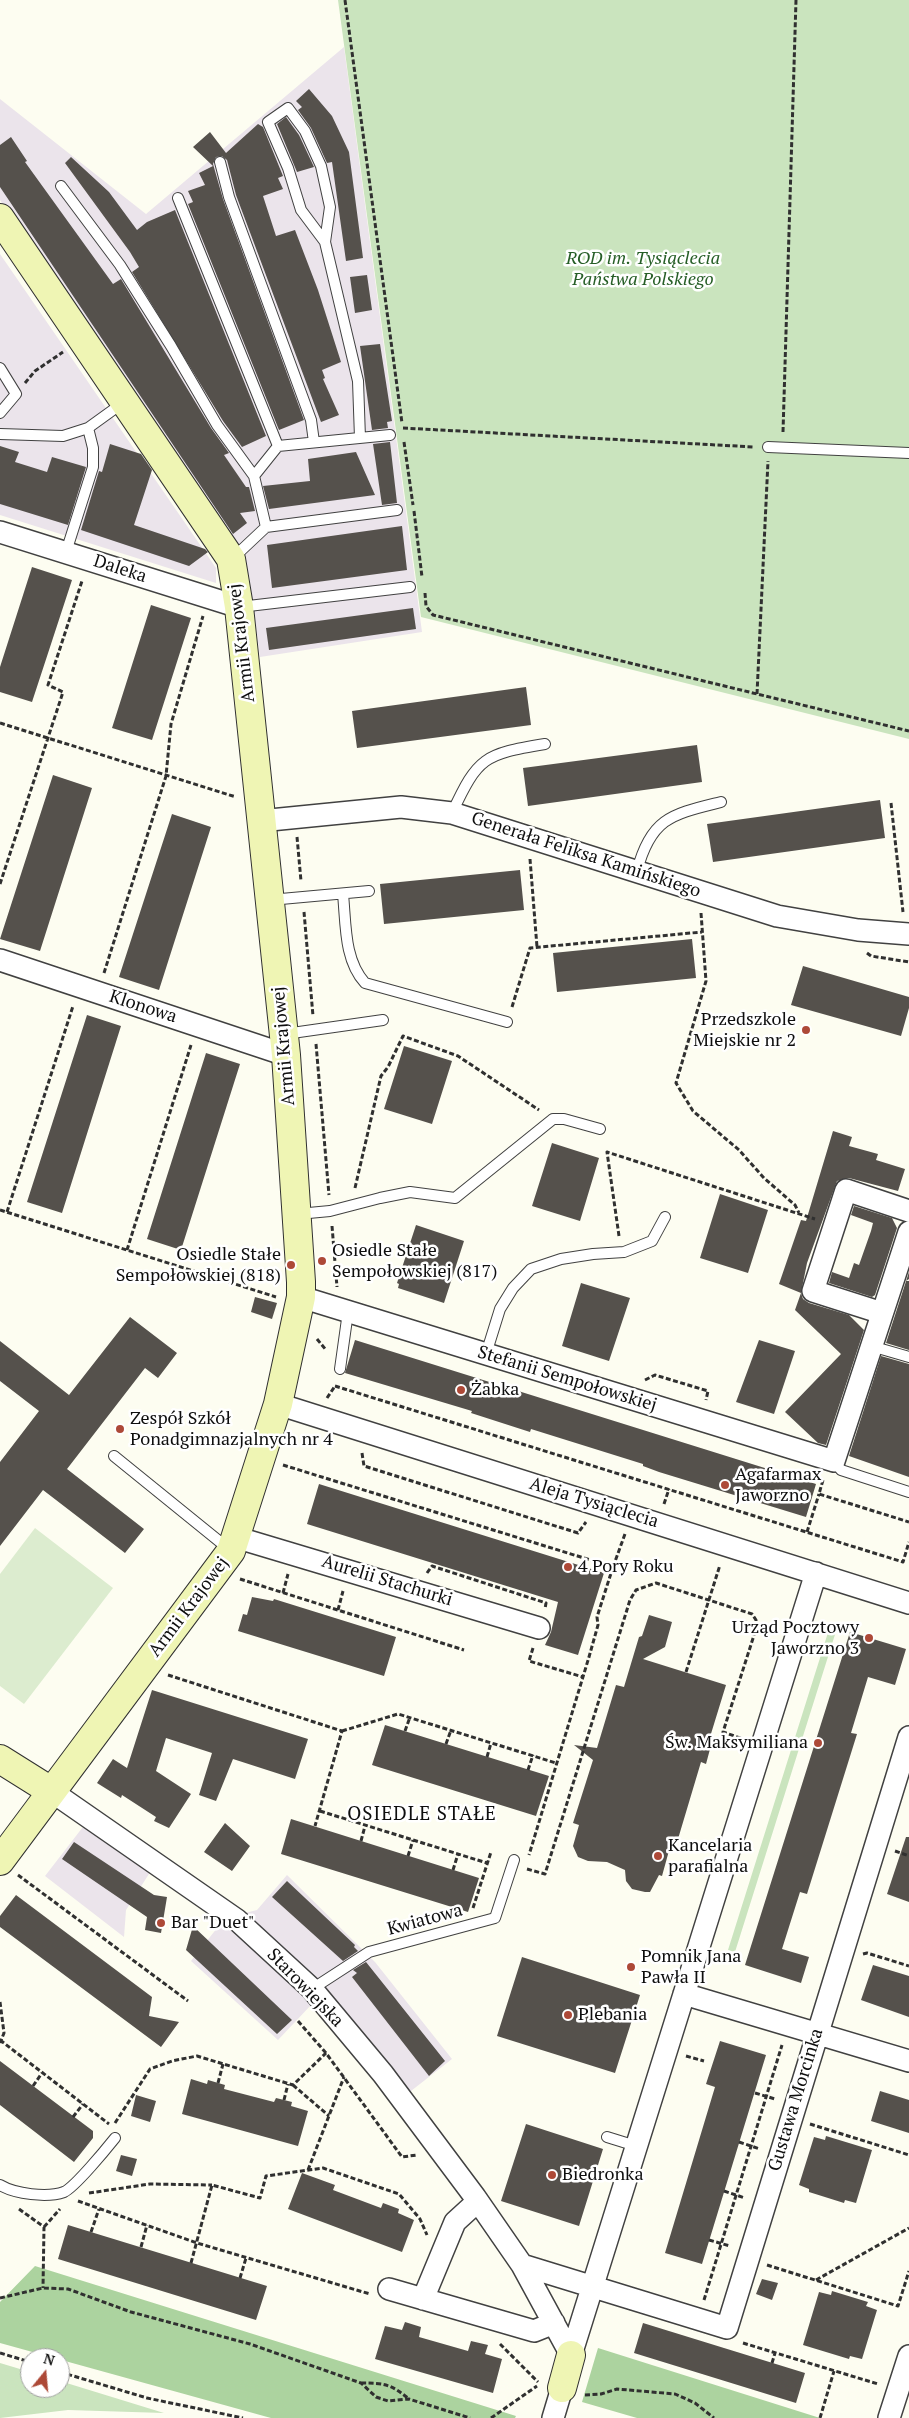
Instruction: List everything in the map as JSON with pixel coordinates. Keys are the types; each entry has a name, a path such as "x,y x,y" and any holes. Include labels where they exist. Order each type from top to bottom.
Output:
{"street":[{"name":"Armii Krajowej","path":"0,218 231,559 239,607 260,821 285,1044 297,1214 290,1298 295,1324 278,1404 233,1544 51,1792 8,1868"},
{"name":"Daleka","path":"0,532 239,607"},
{"name":"Generała Feliksa Kamińskiego","path":"260,821 401,807 452,813 777,916 858,930 907,927"},
{"name":"Klonowa","path":"0,960 285,1044"},
{"path":"882,1313 813,1291 846,1190 909,1211"},
{"path":"830,1466 909,1232"},
{"name":"Stefanii Sempołowskiej","path":"290,1298 342,1310 486,1354 830,1466"},
{"name":"Aleja Tysiąclecia","path":"278,1404 907,1600"},
{"name":"Aurelii Stachurki","path":"233,1544 539,1628"},
{"path":"553,2418 555,2387 572,2355 816,1573"},
{"name":"Gustawa Morcinka","path":"592,2286 727,2328 816,2033 909,1737"},
{"name":"Starowiejska","path":"0,1759 237,1920 312,1989 383,2074 478,2201 522,2266 572,2355"},
{"path":"684,1994 909,2061"},
{"path":"423,2299 455,2222 478,2201"},
{"path":"522,2266 592,2286"},
{"path":"382,2292 423,2299 534,2331 554,2323"},
{"path":"889,2418 909,2356"}],"lane":[{"path":"325,242 301,210 288,168 268,122 288,108 305,131 321,166 330,207 325,242 358,381 360,438"},
{"path":"220,162 229,197 311,420 314,442"},
{"path":"61,186 120,265 171,346 216,425 254,476 266,527"},
{"path":"178,198 278,446"},
{"path":"0,368 16,394 0,413"},
{"path":"0,434 63,436 88,428 125,402"},
{"path":"66,552 93,467 93,448 88,428"},
{"path":"254,476 278,446 390,435"},
{"path":"768,448 909,453"},
{"path":"231,559 266,527 397,510"},
{"path":"239,607 410,586"},
{"path":"452,813 474,770 497,754 545,744"},
{"path":"637,871 648,841 662,823 681,812 721,802"},
{"path":"269,900 369,891"},
{"path":"343,894 351,960 356,973 366,983 508,1022"},
{"path":"285,1044 314,1030 383,1020"},
{"path":"297,1214 330,1211 410,1192 455,1198 552,1119 564,1119 600,1129"},
{"path":"486,1354 500,1309 513,1288 531,1269 561,1259 593,1254 621,1253 652,1241 665,1217"},
{"path":"340,1369 342,1310"},
{"path":"871,1346 909,1358"},
{"path":"114,1456 233,1544"},
{"path":"830,1466 909,1492"},
{"name":"Kwiatowa","path":"312,1989 369,1952 495,1918 514,1860"},
{"path":"607,2137 636,2146"},
{"path":"0,2185 9,2190 36,2195 65,2192 95,2162 115,2138"}],"path":[{"path":"345,0 423,578"},
{"path":"782,449 796,0"},
{"path":"16,394 35,371 81,338"},
{"path":"402,428 768,448 757,694"},
{"path":"0,884 63,692 48,685 83,580"},
{"path":"424,588 426,606 433,615 909,731"},
{"path":"104,974 166,776 171,724 208,598"},
{"path":"0,723 242,799"},
{"path":"891,803 907,927"},
{"path":"297,835 338,1301 342,1310"},
{"path":"529,851 538,947"},
{"path":"700,905 706,981 676,1083 693,1111 739,1150 764,1178 795,1205 799,1213"},
{"path":"508,1022 530,948 702,932"},
{"path":"7,1212 74,1002"},
{"path":"352,1205 381,1076 403,1036 458,1056 552,1119"},
{"path":"127,1250 191,1044"},
{"path":"621,1253 607,1152 835,1226"},
{"path":"0,1210 290,1298"},
{"path":"295,1324 309,1328 340,1369 335,1386 324,1401"},
{"path":"641,1382 655,1375 708,1391 705,1408"},
{"path":"335,1386 903,1562 909,1542"},
{"path":"260,1459 613,1567"},
{"path":"807,1532 818,1494 830,1466"},
{"path":"818,1494 909,1522"},
{"path":"528,1858 598,1625 597,1617 627,1529"},
{"path":"686,1672 722,1560"},
{"path":"238,1578 464,1650"},
{"path":"525,1868 544,1874 630,1600 636,1590 656,1583 745,1610 752,1614 756,1620 756,1629 724,1732 748,1740"},
{"path":"167,1674 342,1731 398,1714 556,1763"},
{"path":"405,1731 410,1717"},
{"path":"446,1744 450,1730"},
{"path":"315,1826 342,1731"},
{"path":"487,1757 491,1743"},
{"path":"528,1770 533,1755"},
{"path":"320,1811 487,1863"},
{"path":"361,1841 365,1826"},
{"path":"408,1856 413,1840"},
{"path":"468,1926 491,1852"},
{"path":"453,1870 458,1854"},
{"path":"8,1868 188,2001"},
{"path":"0,2002 4,2033 0,2042 113,2127 150,2069 172,2061 197,2056 293,2085 329,2116"},
{"path":"298,2021 326,2053 402,2157 421,2155"},
{"path":"703,2303 782,2044"},
{"path":"293,2085 326,2053"},
{"path":"218,2083 222,2064"},
{"path":"33,2086 42,2072"},
{"path":"308,2170 344,2077"},
{"path":"284,2100 288,2084"},
{"path":"73,2117 83,2104"},
{"path":"801,2121 909,2155"},
{"path":"85,2194 101,2190 150,2184 212,2185 260,2198 266,2176 323,2168 399,2194 420,2219 429,2241"},
{"path":"191,2263 212,2185"},
{"path":"69,2198 197,2243 246,2258 382,2292"},
{"path":"14,2205 44,2227"},
{"path":"43,2288 44,2227 63,2206"},
{"path":"91,2232 99,2208"},
{"path":"141,2248 147,2225"},
{"path":"815,2280 909,2228"},
{"path":"240,2278 246,2258"},
{"path":"748,2259 898,2306 909,2272"},
{"path":"0,2298 43,2288 68,2289 131,2312 250,2344 360,2383 382,2383 392,2386 409,2399 470,2418"},
{"path":"497,2341 535,2381 555,2387 601,2394 617,2389 674,2394 695,2403 714,2418"},
{"path":"0,2352 20,2359"},
{"path":"772,2363 775,2353"},
{"path":"820,2418 834,2371"},
{"path":"70,2375 147,2398 243,2418"},
{"path":"360,2383 376,2397 388,2401 409,2399"},
{"path":"491,2418 555,2387"}],"shaded area":[{"path":"344,47 422,632 260,657 249,575 0,200 0,99 146,214"},
{"path":"0,254 216,568 216,583 0,515"},
{"path":"86,1823 154,1866 126,1910 124,1937 45,1876"},
{"path":"287,1875 375,1962 452,2059 393,2105 312,2004 278,2040 191,1961 225,1918 257,1910"}],"green space":[{"name":"ROD im. Tysiąclecia Państwa Polskiego","path":"338,0 909,0 909,739 421,617"},
{"path":"35,1528 113,1588 24,1704 0,1686 0,1574"},
{"path":"831,1623 838,1625 735,1952 728,1950"},
{"path":"35,2266 516,2416 515,2418 271,2418 70,2362 70,2348 20,2349 0,2343 0,2302"},
{"path":"598,2348 820,2418 637,2418 582,2402"},
{"path":"0,2363 20,2369 20,2398 70,2398 70,2384 164,2413 68,2410 0,2418"}],"building":[{"path":"309,89 332,116 349,152 363,258 346,261 332,162 327,163 311,128 298,110 302,107 296,101"},
{"path":"286,117 299,135 314,167 297,172 277,124"},
{"path":"258,124 263,127 283,176 278,178 283,189 263,196 276,236 295,230 318,290 341,362 322,370 325,378 323,379 339,415 321,422 236,195 227,160 222,156 216,157 213,164 223,199 304,420 279,430 188,204 193,202 188,191 205,185 199,173 213,166 193,147 210,132 226,153"},
{"path":"11,137 27,161 25,162 113,284 121,279 211,428 229,453 224,455 246,487 249,487 255,511 240,513 247,523 233,534 0,187 0,145"},
{"path":"71,157 109,192 137,230 147,222 175,210 266,436 242,447 223,421 132,272 139,267 130,252 65,163"},
{"path":"367,275 372,310 355,313 350,277"},
{"path":"380,344 392,421 387,422 388,428 372,430 360,346"},
{"path":"390,442 397,503 382,505 373,444"},
{"path":"110,444 141,454 152,470 134,525 205,549 208,552 189,566 81,530 99,471 102,472"},
{"path":"0,446 19,452 15,462 47,472 52,457 86,467 68,525 0,504"},
{"path":"356,452 375,495 269,509 263,486 310,481 308,459"},
{"path":"402,526 407,570 272,588 267,545"},
{"path":"32,567 72,580 32,702 0,692 0,667"},
{"path":"151,605 191,618 152,740 112,728"},
{"path":"413,608 416,629 269,650 266,628"},
{"path":"526,687 531,725 357,748 352,711"},
{"path":"697,745 702,782 528,806 523,768"},
{"path":"53,775 92,788 40,951 0,939"},
{"path":"880,800 885,838 713,862 707,824"},
{"path":"172,814 211,827 159,990 119,977"},
{"path":"520,870 524,910 384,924 380,884"},
{"path":"692,939 696,978 557,992 553,953"},
{"path":"803,966 909,997 909,1008 901,1036 791,1005"},
{"path":"87,1015 121,1026 62,1213 27,1202"},
{"path":"404,1046 452,1061 432,1124 384,1109"},
{"path":"206,1053 240,1064 181,1250 147,1239"},
{"path":"833,1131 852,1137 849,1146 878,1154 876,1160 905,1169 898,1191 849,1178 837,1181 807,1263 801,1293 779,1284 801,1220 806,1221"},
{"path":"552,1143 599,1158 580,1221 532,1206"},
{"path":"720,1194 768,1210 748,1273 700,1258"},
{"path":"854,1206 892,1218 897,1228 875,1295 872,1297 829,1283 832,1272 849,1278 854,1263 859,1265 871,1231 873,1223 851,1215"},
{"path":"416,1225 464,1241 444,1303 398,1288 399,1284 397,1283"},
{"path":"906,1281 909,1281 909,1350 886,1343"},
{"path":"581,1283 630,1298 609,1361 562,1346"},
{"path":"801,1293 803,1299 809,1303 849,1315 864,1330 826,1445 818,1443 785,1412 841,1354 795,1310"},
{"path":"255,1297 277,1303 272,1319 251,1312"},
{"path":"130,1317 177,1353 158,1378 145,1368 67,1469 144,1529 125,1553 43,1490 0,1546 0,1462 39,1411 0,1381 0,1341 69,1395"},
{"path":"355,1340 816,1484 806,1517 659,1472 643,1466 643,1464 531,1429 530,1432 471,1413 472,1411 345,1373"},
{"path":"759,1340 795,1351 774,1414 736,1402"},
{"path":"881,1356 909,1364 909,1477 849,1456"},
{"path":"319,1484 604,1573 578,1655 545,1645 551,1632 558,1602 307,1524"},
{"path":"252,1597 273,1601 274,1599 396,1637 384,1676 238,1631 243,1614 247,1615"},
{"path":"649,1615 672,1622 665,1647 643,1659 726,1685 710,1737 713,1738 706,1764 701,1762 675,1849 670,1847 662,1876 659,1875 650,1892 645,1892 632,1889 626,1881 625,1870 607,1862 588,1861 578,1857 573,1846 579,1825 573,1823 593,1760 574,1745 597,1748 616,1685 624,1687 639,1637 642,1636"},
{"path":"850,1632 906,1649 895,1685 868,1677 851,1733 857,1734 807,1894 800,1892 782,1949 809,1957 801,1983 745,1965"},
{"path":"152,1690 308,1739 295,1779 233,1759 216,1801 199,1795 212,1753 166,1738 156,1771 191,1794 169,1828 154,1821 156,1817 122,1795 121,1798 97,1783 113,1759 127,1768"},
{"path":"385,1725 549,1776 536,1816 372,1765"},
{"path":"291,1819 479,1878 468,1912 281,1854"},
{"path":"225,1823 250,1846 232,1871 204,1852"},
{"path":"906,1837 909,1837 909,1902 887,1894"},
{"path":"74,1842 154,1895 167,1897 161,1933 145,1930 147,1917 62,1859"},
{"path":"287,1881 355,1945 354,1947 358,1951 343,1961 272,1897"},
{"path":"16,1895 152,1997 149,2016 179,2022 161,2047 0,1927 0,1916"},
{"path":"193,1926 292,2020 277,2034 186,1950"},
{"name":"Plebania","path":"522,1957 640,1995 615,2073 497,2036"},
{"path":"366,1962 445,2061 429,2076 352,1977 357,1973 353,1970"},
{"path":"873,1965 909,1976 909,2017 861,2000"},
{"path":"720,2041 766,2055 702,2264 665,2253 715,2087 706,2084"},
{"path":"0,2061 93,2131 93,2138 74,2162 0,2105"},
{"path":"191,2079 207,2084 208,2080 225,2085 224,2089 274,2102 276,2098 292,2102 291,2106 308,2111 298,2146 182,2114"},
{"path":"880,2091 909,2100 909,2133 871,2121"},
{"path":"136,2095 156,2101 150,2122 131,2116"},
{"name":"Biedronka","path":"526,2124 603,2149 579,2226 501,2201"},
{"path":"826,2136 872,2150 856,2203 845,2200 844,2203 809,2192 809,2189 799,2185 814,2137 825,2140"},
{"path":"121,2155 137,2159 132,2176 116,2171"},
{"path":"302,2173 335,2185 333,2190 381,2208 383,2203 399,2209 398,2213 414,2220 402,2252 288,2209"},
{"path":"68,2225 267,2286 256,2320 58,2259"},
{"path":"762,2279 778,2283 772,2300 756,2294"},
{"path":"832,2291 868,2302 866,2306 877,2310 862,2359 850,2356 849,2359 803,2345 819,2292 831,2295"},
{"path":"405,2322 421,2327 419,2337 468,2351 471,2341 488,2345 485,2354 502,2359 493,2393 375,2359 385,2326 402,2330"},
{"path":"643,2323 805,2373 796,2403 634,2353"}],"place":[{"name":"Przedszkole Miejskie nr 2","path":"806,1030"},
{"name":"Osiedle Stałe Sempołowskiej (817)","path":"322,1261"},
{"name":"Osiedle Stałe Sempołowskiej (818)","path":"291,1265"},
{"name":"Żabka","path":"461,1390"},
{"name":"Zespół Szkół Ponadgimnazjalnych nr 4","path":"120,1429"},
{"name":"Agafarmax Jaworzno","path":"725,1485"},
{"name":"4 Pory Roku","path":"568,1567"},
{"name":"Urząd Pocztowy Jaworzno 3","path":"869,1638"},
{"name":"Św. Maksymiliana","path":"818,1743"},
{"name":"Kancelaria parafialna","path":"658,1856"},
{"name":"Bar \"Duet\"","path":"161,1923"},
{"name":"Pomnik Jana Pawła II","path":"631,1967"},
{"name":"Plebania","path":"568,2015"},
{"name":"Biedronka","path":"552,2175"}],"district":[{"name":"OSIEDLE STAŁE","path":"422,1815"}]}
